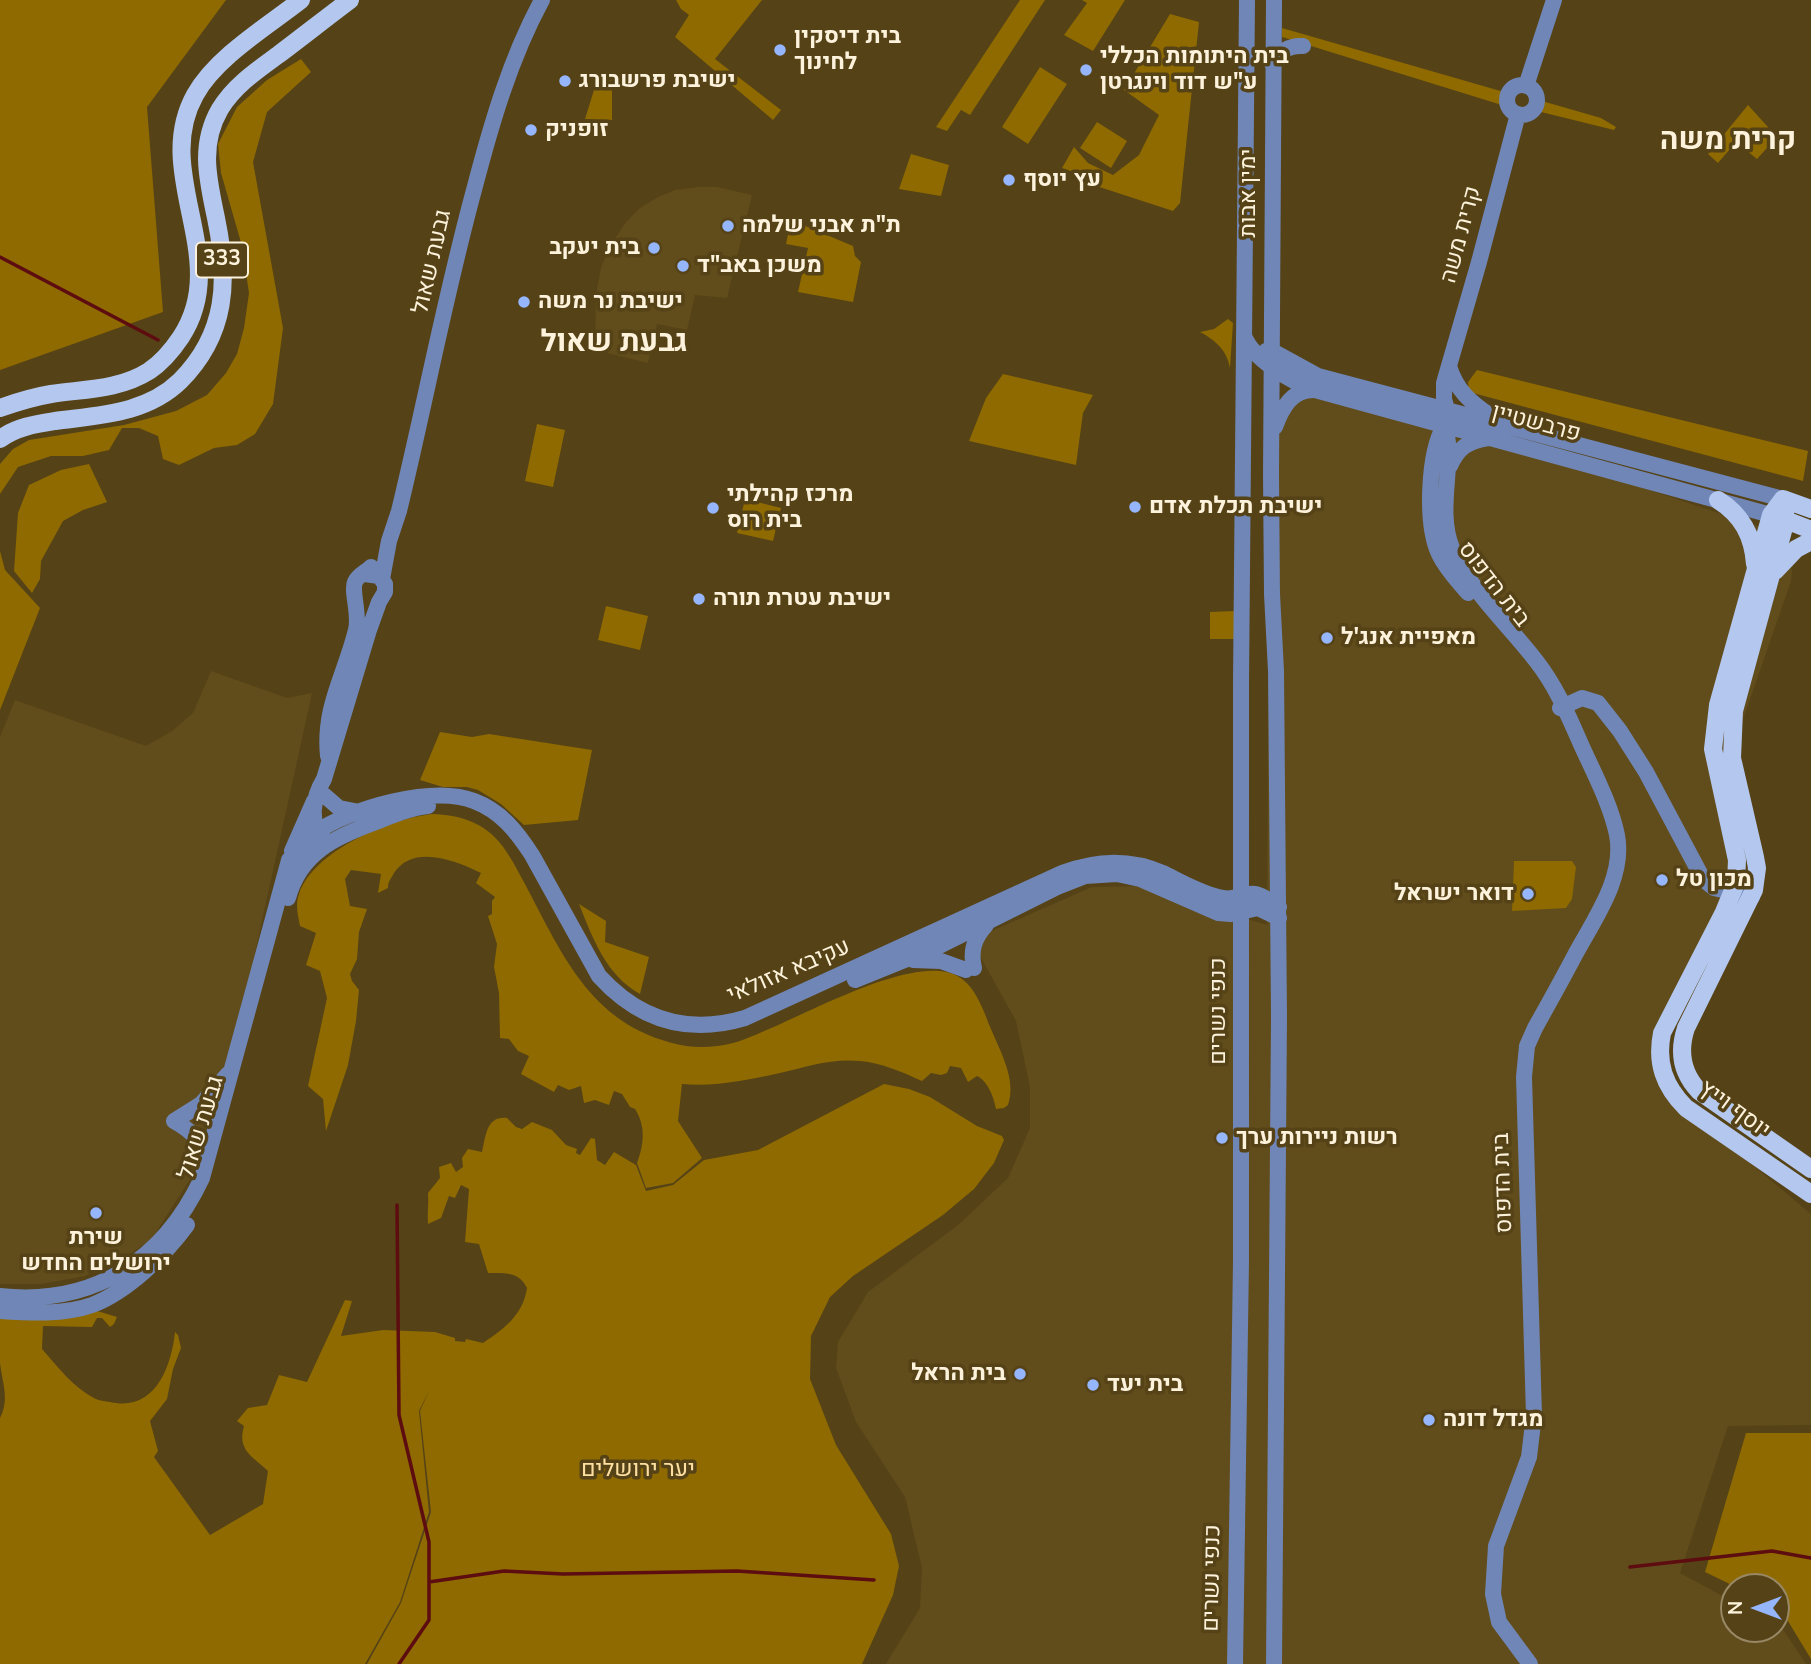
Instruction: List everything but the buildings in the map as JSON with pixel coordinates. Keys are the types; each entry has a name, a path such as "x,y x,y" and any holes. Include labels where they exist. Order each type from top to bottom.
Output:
{"main road":[{"name":"333","path":"0,408 21,400 116,385 135,379 152,370 179,341 197,306 200,286 200,264 183,180 181,155 186,113 195,94 211,73 301,0"},
{"name":"333","path":"0,439 38,424 136,408 177,384 194,365 208,344 219,316 224,288 222,255 206,164 210,131 220,109 247,78 350,0"},
{"name":"פרבשטיין","path":"1783,499 1811,509"},
{"path":"1752,897 1756,868 1749,824 1732,758 1732,733 1734,711 1763,576 1783,499"},
{"path":"1718,500 1734,512 1746,528 1763,576"},
{"name":"פרבשטיין","path":"1779,517 1811,530"},
{"path":"1734,890 1737,860 1713,749 1718,705 1763,576 1796,549 1811,541"},
{"name":"יוסף וייץ","path":"1734,890 1662,1032 1660,1054 1663,1077 1686,1108 1811,1194"},
{"name":"יוסף וייץ","path":"1752,897 1686,1028 1682,1038 1682,1059 1690,1082 1699,1091 1811,1169"}],"street":[{"name":"גבעת שאול","path":"382,579 388,541 402,498 463,230 486,145 517,54 542,0"},
{"name":"ימין אבות","path":"1247,0 1244,335 1249,356"},
{"name":"ימין אבות","path":"1272,359 1273,0"},
{"name":"קרית משה","path":"1449,417 1444,396 1447,372 1518,114 1530,113 1536,105 1536,95 1526,86 1554,0"},
{"path":"1272,64 1284,50 1295,46 1303,47"},
{"path":"1249,356 1272,359 1279,913 1279,1182 1273,1664"},
{"name":"כנפי נשרים","path":"1235,1664 1241,1261 1241,872 1249,356"},
{"name":"פרבשטיין","path":"1272,359 1315,390 1449,417 1501,423 1783,499"},
{"name":"פרבשטיין","path":"1272,359 1414,410"},
{"path":"1433,454 1414,410 1434,396 1447,372 1462,393 1501,423"},
{"path":"1271,440 1278,419 1291,398 1302,391 1315,390"},
{"name":"פרבשטיין","path":"1449,417 1492,437 1779,517"},
{"name":"בית הדפוס","path":"1449,417 1433,454 1432,523 1437,551 1449,570 1564,710"},
{"name":"בית הדפוס","path":"1449,417 1445,478 1446,528 1457,560 1469,579 1540,666 1564,710 1607,804 1617,836 1618,857 1605,899 1527,1046 1524,1077 1534,1415 1529,1457 1496,1546 1493,1594 1499,1622 1530,1664"},
{"path":"1445,478 1453,458 1462,446 1474,440 1492,437"},
{"name":"גבעת שאול","path":"365,574 388,541"},
{"path":"289,860 304,820 323,784 354,677 379,602 386,593 382,579 375,574 365,574 355,581 353,589 358,621 327,722 323,784 324,834"},
{"path":"355,597 366,605 379,602"},
{"path":"346,658 347,669 354,677"},
{"path":"1564,710 1595,704 1605,710 1646,772 1703,879 1708,885 1752,897"},
{"path":"323,784 339,808 360,812"},
{"name":"עקיבא אזולאי","path":"324,834 360,812 405,799 436,795 473,800 500,815 522,839 589,960 611,989 657,1018 687,1025 715,1026 745,1018 1055,876 1089,864 1120,862 1139,865 1210,902 1227,914 1258,895 1279,913"},
{"name":"עקיבא אזולאי","path":"324,834 362,827 419,807 457,807 494,823 512,842 595,985 621,1010 636,1019 683,1035 713,1036 744,1029 991,921 1070,881 1107,874 1129,876 1210,902"},
{"name":"גבעת שאול","path":"0,1296 46,1298 79,1292 111,1278 142,1257 173,1227 195,1194 205,1169 289,860 300,846 324,834"},
{"name":"גבעת שאול","path":"0,1311 70,1310 99,1302 133,1280 159,1257 194,1215 212,1181 224,1143 293,881 324,834"},
{"path":"1241,872 1229,889 1210,902 1242,942"},
{"path":"903,960 940,961 970,969 975,941 991,921"},
{"path":"205,1169 205,1155 197,1137 174,1121 212,1094 233,1066"}],"shaded area":[{"path":"717,187 752,195 727,298 695,295 687,330 657,324 648,363 595,350 596,295 601,267 612,243 626,222 640,208 675,190"},
{"path":"1303,394 1583,468 1761,527 1786,555 1792,570 1791,581 1729,760 1735,876 1698,947 1656,1072 1710,1134 1811,1214 1811,1425 1728,1426 1680,1573 1720,1594 1720,1643 1790,1643 1790,1640 1806,1664 886,1664 920,1608 922,1568 905,1497 856,1422 836,1368 838,1342 868,1292 958,1225 1008,1178 1030,1128 1030,1087 1016,1021 971,940 1092,887 1142,886 1267,925 1272,434"},
{"path":"211,671 287,698 312,693 244,1003 210,1136 191,1178 151,1240 124,1258 85,1276 42,1284 0,1284 0,737 15,700 146,746 172,731 193,713"}],"green space":[{"path":"0,0 226,0 147,107 163,312 0,370"},
{"path":"676,0 762,0 715,59 781,110 773,120 675,37 689,15 681,9"},
{"path":"1020,0 1045,0 970,115 961,110 947,131 936,127"},
{"path":"1082,0 1125,0 1093,51 1064,35 1087,3"},
{"path":"1170,14 1199,22 1180,203 1173,211 1081,181 1079,174 1062,168 1074,147 1088,163 1113,175 1139,155 1159,115 1124,90"},
{"path":"1282,28 1504,92 1502,100 1505,106 1282,37"},
{"path":"301,59 311,72 267,112 253,162 283,328 273,404 255,434 237,445 214,448 179,465 163,459 158,436 139,428 122,428 109,450 83,456 51,456 18,467 0,494 0,464 13,449 29,440 124,425 176,411 207,395 226,373 237,354 249,293 242,246 221,173 218,144 237,107 267,80"},
{"path":"1040,67 1067,84 1028,144 1002,127"},
{"path":"598,77 612,78 612,120 585,119"},
{"path":"1542,101 1601,118 1616,127 1614,130 1537,111"},
{"path":"1748,105 1777,137 1757,159 1736,142 1718,163 1708,154"},
{"path":"1097,122 1127,141 1111,168 1080,148"},
{"path":"911,154 949,165 941,196 899,189"},
{"path":"791,220 853,246 855,256 861,262 853,302 798,292 808,248 786,244"},
{"path":"1228,319 1233,323 1230,368 1220,346 1200,332 1214,329"},
{"path":"1477,370 1808,451 1803,481 1469,392 1468,382"},
{"path":"1003,374 1093,395 1083,413 1076,465 969,441 986,398"},
{"path":"537,424 565,430 553,487 525,481"},
{"path":"89,464 107,502 83,510 63,521 41,561 40,579 32,593 14,571 18,513 29,485 61,470"},
{"path":"745,499 781,508 773,541 737,533"},
{"path":"0,551 5,570 40,608 0,710"},
{"path":"606,606 648,616 640,650 598,640"},
{"path":"1234,611 1234,639 1210,639 1210,612"},
{"path":"440,732 472,737 489,734 592,750 578,820 524,825 501,804 478,790 443,787 420,780"},
{"path":"434,814 473,822 498,840 513,861 554,938 585,986 604,1007 627,1024 654,1037 686,1046 704,1047 733,1043 883,980 915,972 942,971 962,979 980,1002 1009,1076 1008,1105 996,1109 990,1090 981,1078 977,1076 968,1082 961,1068 950,1066 947,1073 931,1073 922,1081 884,1066 850,1060 731,1082 682,1084 678,1121 702,1158 673,1183 646,1188 637,1163 642,1142 641,1122 635,1109 630,1107 622,1094 614,1091 609,1105 595,1100 584,1103 581,1086 569,1090 558,1085 554,1092 521,1074 529,1056 518,1051 509,1039 500,1038 499,993 494,967 497,944 488,916 492,914 492,901 495,897 476,883 481,873 459,863 423,857 402,864 394,873 388,888 378,893 381,874 351,870 345,879 350,906 367,909 359,932 357,959 350,974 359,990 348,1065 326,1131 323,1099 308,1086 327,998 320,971 306,965 316,933 300,926 297,906 299,894 307,878 320,864 356,839 397,822"},
{"path":"1514,861 1572,861 1576,867 1572,899 1566,908 1512,911"},
{"path":"579,904 606,921 605,942 649,957 640,994 618,977 609,966 595,943"},
{"name":"יער ירושלים","path":"884,1084 930,1097 977,1126 1002,1136 1004,1140 994,1163 974,1189 943,1215 853,1276 830,1297 811,1336 810,1379 836,1445 891,1534 899,1566 893,1595 862,1664 367,1664 401,1603 431,1512 420,1411 429,1391 419,1411 429,1512 400,1602 365,1664 0,1664 0,1418 5,1397 0,1363 0,1316 94,1310 117,1317 110,1327 102,1318 97,1318 92,1327 43,1326 42,1349 54,1363 86,1393 98,1400 110,1402 125,1403 149,1394 164,1373 175,1332 178,1335 181,1348 173,1369 167,1399 150,1421 158,1451 154,1457 210,1535 263,1504 268,1471 247,1452 242,1434 244,1426 237,1421 248,1408 267,1405 279,1375 307,1382 345,1300 352,1301 341,1336 383,1330 435,1332 455,1338 455,1341 465,1342 466,1339 483,1343 505,1327 517,1314 525,1298 527,1288 524,1282 510,1274 488,1273 479,1244 465,1242 469,1189 461,1185 455,1198 449,1196 441,1218 428,1224 428,1193 440,1178 439,1167 451,1163 456,1172 463,1167 462,1158 468,1149 482,1152 488,1128 495,1120 507,1118 522,1129 532,1122 552,1130 566,1145 577,1149 576,1153 580,1155 591,1138 595,1139 597,1160 605,1165 614,1152 636,1165 646,1191 673,1185 704,1160 758,1150"},
{"path":"1746,1433 1811,1433 1811,1659 1790,1624 1790,1573 1720,1573 1720,1579 1705,1572"}],"waterway":[{"path":"0,257 158,340"},
{"path":"397,1205 399,1415 429,1542 429,1620 399,1664"},
{"path":"1630,1567 1772,1551 1811,1558"},
{"path":"429,1582 504,1571 563,1574 737,1571 874,1580"}],"place":[{"name":"בית דיסקין לחינוך","path":"780,50"},
{"name":"בית היתומות הכללי ע\"ש דוד וינגרטן","path":"1086,70"},
{"name":"ישיבת פרשבורג","path":"565,81"},
{"name":"זופניק","path":"531,130"},
{"name":"עץ יוסף","path":"1009,180"},
{"name":"ת\"ת אבני שלמה","path":"728,226"},
{"name":"בית יעקב","path":"654,248"},
{"name":"משכן באב\"ד","path":"683,266"},
{"name":"ישיבת נר משה","path":"524,302"},
{"name":"ישיבת תכלת אדם","path":"1135,507"},
{"name":"מרכז קהילתי בית רוס","path":"713,508"},
{"name":"ישיבת עטרת תורה","path":"699,599"},
{"name":"מאפיית אנג'ל","path":"1327,638"},
{"name":"מכון טל","path":"1662,880"},
{"name":"דואר ישראל","path":"1528,894"},
{"name":"רשות ניירות ערך","path":"1222,1138"},
{"name":"שירת ירושלים החדש","path":"96,1213"},
{"name":"בית הראל","path":"1020,1374"},
{"name":"בית יעד","path":"1093,1385"},
{"name":"מגדל דונה","path":"1429,1420"}],"district":[{"name":"קרית משה","path":"1728,142"},
{"name":"גבעת שאול","path":"614,344"}]}
